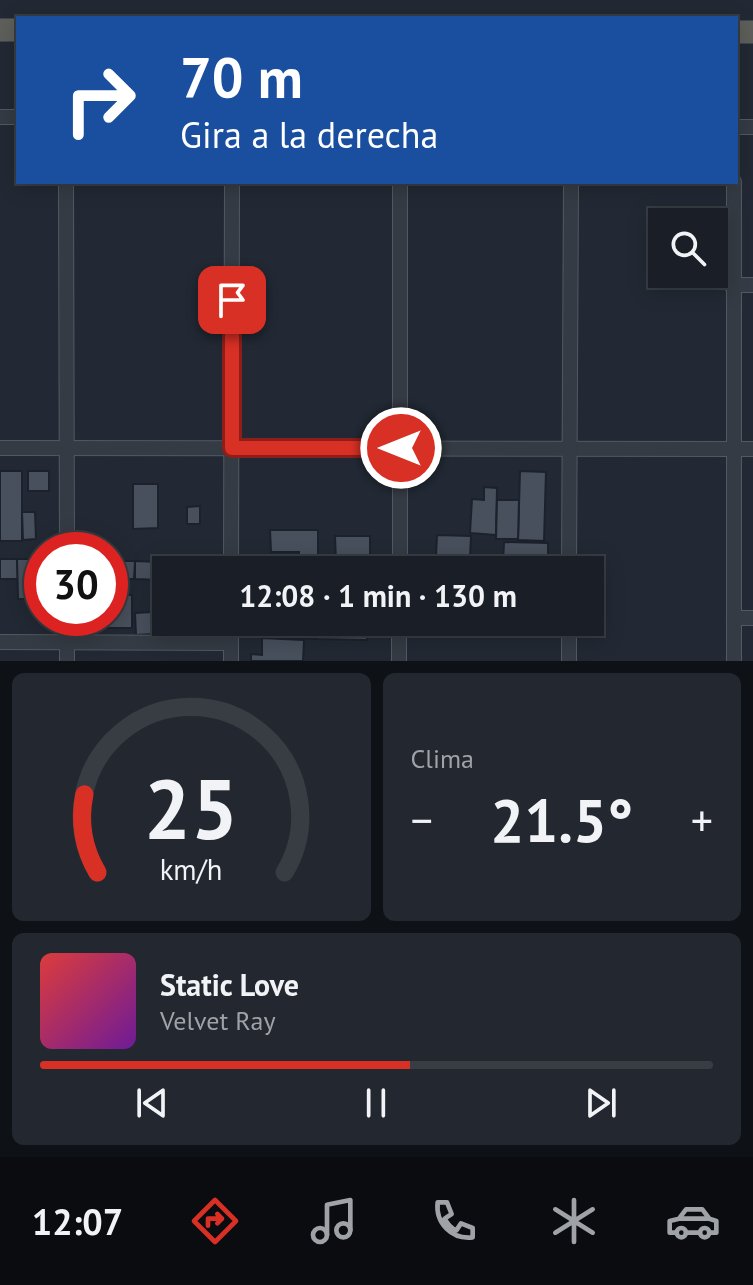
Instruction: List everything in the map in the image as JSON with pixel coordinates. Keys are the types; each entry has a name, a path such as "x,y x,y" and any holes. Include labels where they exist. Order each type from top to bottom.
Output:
{"street":[{"path":"66,184 67,532"},
{"path":"231,556 232,184"},
{"path":"400,184 400,556"},
{"path":"569,556 571,184"},
{"path":"734,184 731,285 734,661"},
{"path":"731,285 753,285"},
{"path":"0,448 753,449"},
{"path":"734,618 753,618"},
{"path":"67,636 67,661"},
{"path":"231,636 231,661"},
{"path":"399,636 399,661"},
{"path":"569,636 569,661"},
{"path":"0,642 231,643"}],"building":[{"path":"0,471 22,471 22,541 0,541"},
{"path":"28,471 49,471 49,491 28,491"},
{"path":"520,471 546,472 544,541 518,540"},
{"path":"133,484 158,484 158,528 133,529"},
{"path":"484,487 497,488 496,535 470,533 472,499 484,500"},
{"path":"497,500 519,500 518,539 496,539"},
{"path":"200,506 200,524 187,524 187,507"},
{"path":"22,512 35,512 36,532 24,532 23,540"},
{"path":"270,530 318,530 318,556 271,552"},
{"path":"437,535 471,536 470,556 436,556"},
{"path":"335,536 370,536 370,556 336,556"},
{"path":"504,542 548,543 548,556 503,556"},
{"path":"0,559 17,559 18,579 0,579"},
{"path":"17,559 24,559 24,599 18,599"},
{"path":"128,561 135,561 134,579 128,579"},
{"path":"135,561 152,562 152,580 135,579"},
{"path":"128,595 132,595 132,628 128,628"},
{"path":"151,612 152,634 136,635 135,613"},
{"path":"316,636 316,639 250,637"},
{"path":"317,636 367,636 367,640 317,639"},
{"path":"262,638 304,640 303,661 251,661 251,654 262,655"}],"route":[{"path":"232,300 232,448 401,448"}]}
